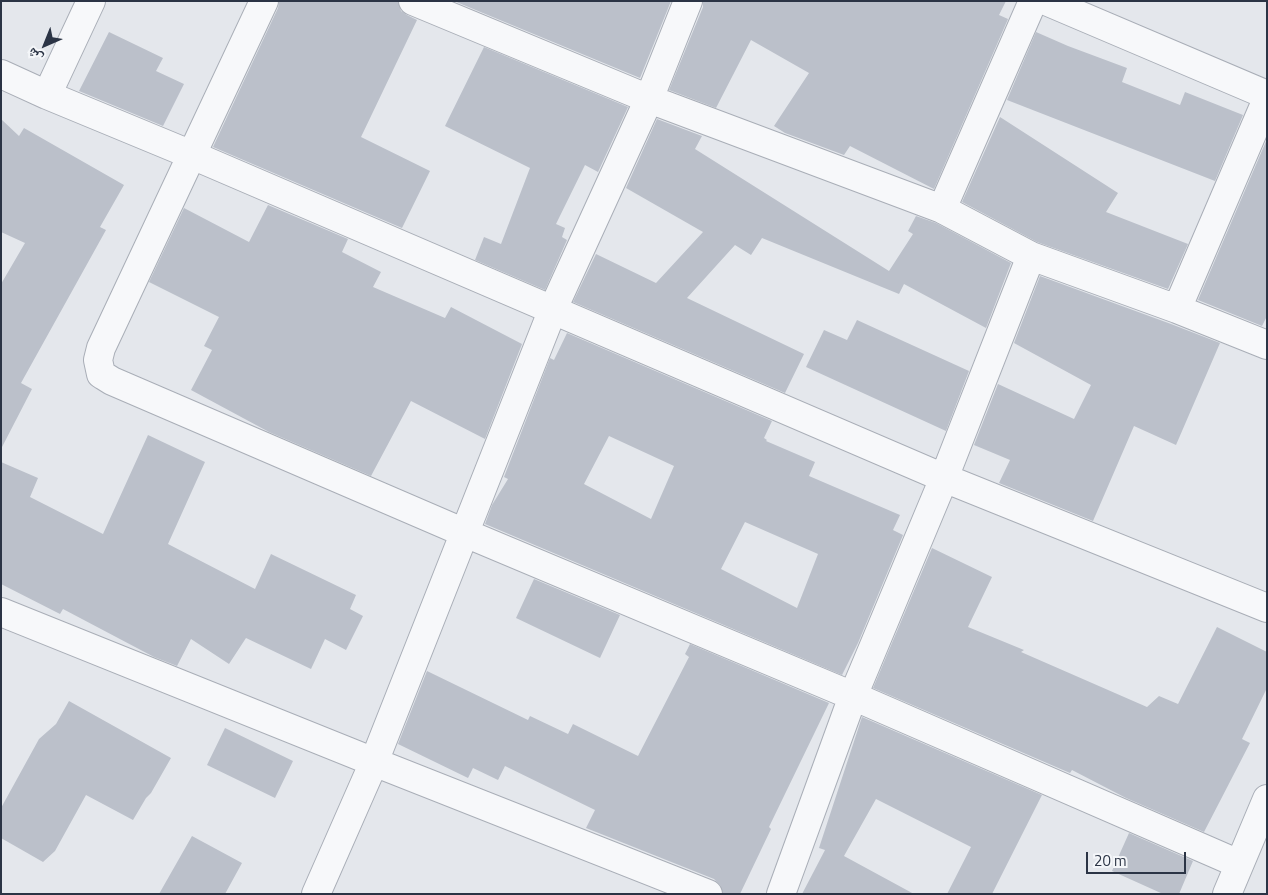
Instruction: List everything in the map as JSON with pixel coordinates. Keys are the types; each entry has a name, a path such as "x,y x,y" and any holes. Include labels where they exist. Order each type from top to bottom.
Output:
{"street":[{"path":"46,95 91,1"},
{"path":"264,1 101,348 98,360 101,374 112,381 465,533 853,696 1239,864"},
{"path":"413,1 649,99 942,209 1032,256 1177,309 1267,345"},
{"path":"316,894 374,762 553,309 649,99 688,1"},
{"path":"942,209 1034,1"},
{"path":"1046,1 1267,97 1177,309"},
{"path":"1,74 46,95 192,155 944,478 1267,608"},
{"path":"781,894 853,696 944,478 1032,256"},
{"path":"1,612 708,894"},
{"path":"1227,894 1267,799"}],"building":[{"path":"279,1 398,1 401,11 417,20 361,137 430,171 402,228 213,147 278,8"},
{"path":"454,1 671,1 640,78"},
{"path":"703,1 1006,1 999,15 1008,19 934,189 850,146 844,155 785,133 774,126 809,73 751,40 716,108 669,90 703,7"},
{"path":"109,32 163,58 156,71 184,84 163,126 79,91"},
{"path":"1036,32 1127,68 1122,82 1180,105 1185,92 1243,115 1215,181 1007,100"},
{"path":"484,47 628,107 598,172 585,165 556,224 565,228 562,237 567,240 545,290 475,260 484,237 501,244 530,168 445,126"},
{"path":"1000,117 1118,193 1106,212 1188,244 1168,289 1037,242 962,202"},
{"path":"1,119 19,136 24,128 124,185 100,227 106,230 21,383 32,389 1,449 1,284 25,243 1,232"},
{"path":"657,119 702,136 695,149 889,271 913,234 908,231 916,216 936,223 1011,263 986,328 904,284 899,294 762,238 751,255 735,245 687,298 804,354 785,393 573,302 596,254 656,283 703,232 626,188"},
{"path":"1267,139 1267,316 1262,326 1198,300"},
{"path":"268,205 348,239 342,252 381,272 373,287 445,318 451,307 522,344 485,439 411,401 371,476 269,432 191,390 212,350 204,346 219,317 149,282 184,208 249,242"},
{"path":"1040,276 1220,343 1176,445 1134,426 1093,521 999,483 1010,460 974,445 998,384 1074,419 1091,385 1014,343"},
{"path":"857,320 969,371 946,431 806,367 824,330 847,340"},
{"path":"567,333 772,421 764,438 766,441 815,462 809,476 900,515 893,530 903,535 858,643 842,675 485,524 492,505 508,479 504,477 550,358 554,360","holes":["609,436 674,466 651,519 584,484","745,522 818,554 797,608 721,569"]},
{"path":"148,435 205,462 168,544 255,589 271,554 356,595 350,609 363,616 346,650 325,639 311,669 246,638 229,664 191,639 177,666 154,657 63,609 60,614 1,584 1,462 38,478 30,497 103,534"},
{"path":"932,548 992,577 968,627 1024,650 1021,652 1147,707 1159,696 1178,704 1217,627 1267,652 1267,688 1242,739 1250,743 1204,832 1126,798 1072,770 1070,773 873,688"},
{"path":"534,579 620,615 600,658 516,618"},
{"path":"690,644 829,703 769,827 771,829 740,894 723,894 720,885 714,879 586,828 595,810 505,766 498,780 473,768 468,778 398,744 427,671 528,720 530,716 568,734 573,724 638,756 689,657 685,654"},
{"path":"69,701 171,758 133,820 86,795 55,851 43,862 1,838 1,808 39,739 56,724"},
{"path":"862,717 1042,795 992,894 947,894 971,847 876,799 844,856 914,894 802,894 825,850 819,848"},
{"path":"225,728 293,761 275,798 207,765"},
{"path":"1129,833 1193,861 1179,894 1163,894 1112,871"},
{"path":"192,836 242,863 225,894 159,894"}]}
